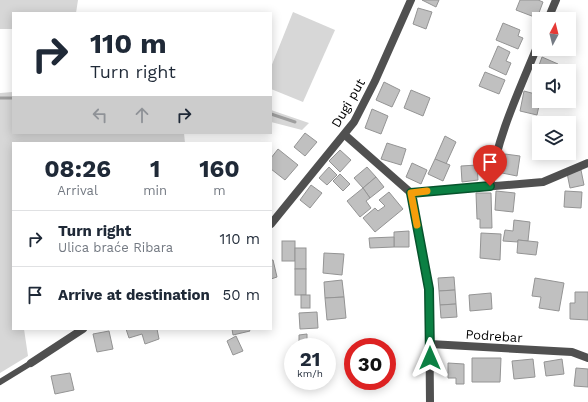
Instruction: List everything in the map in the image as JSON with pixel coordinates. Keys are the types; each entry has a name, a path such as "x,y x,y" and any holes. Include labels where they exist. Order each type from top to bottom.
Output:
{"street":[{"name":"Dugi put","path":"272,223 345,135 354,122 375,81 411,0"},
{"path":"551,12 556,0"},
{"path":"490,186 493,164 504,130 533,56"},
{"path":"345,135 411,193 429,289 430,402"},
{"path":"411,193 543,182 588,162"},
{"path":"31,363 81,330"},
{"name":"Podrebar","path":"430,344 572,352 588,358"}],"lane":[{"path":"0,382 31,363"}],"shaded area":[{"path":"0,0 78,0 76,12 12,12 12,29 0,29"},
{"path":"293,12 335,30 303,102 272,89 272,64"},
{"path":"12,92 12,134 184,134 185,142 12,142 12,330 24,330 28,356 0,373 0,93"},
{"path":"272,110 309,123 302,130 272,122"}],"building":[{"path":"422,0 439,0 436,7"},
{"path":"520,0 538,0 543,2 539,12 532,12 532,16 516,10"},
{"path":"418,8 432,12 426,29 413,24"},
{"path":"503,23 520,30 518,36 523,38 518,49 496,40"},
{"path":"498,46 510,52 506,61 511,63 506,75 489,67"},
{"path":"542,57 558,64 539,64"},
{"path":"485,72 505,80 499,94 479,86"},
{"path":"384,82 400,90 392,107 376,100"},
{"path":"411,90 430,98 423,116 404,108"},
{"path":"524,91 532,93 532,108 538,108 537,115 520,111"},
{"path":"372,109 388,116 381,134 365,128"},
{"path":"305,133 317,142 305,156 294,147"},
{"path":"445,136 456,142 446,164 435,159"},
{"path":"387,143 406,149 401,165 381,159"},
{"path":"278,149 298,165 285,180 272,170 272,157"},
{"path":"340,150 351,160 340,172 329,161"},
{"path":"505,154 520,156 517,176 502,173"},
{"path":"435,159 450,165 443,181 428,174"},
{"path":"412,163 427,170 421,184 406,177"},
{"path":"477,165 478,180 462,182 461,166"},
{"path":"329,167 337,175 327,185 319,178"},
{"path":"367,167 376,177 363,188 354,178"},
{"path":"581,170 584,185 570,188 567,173"},
{"path":"340,174 350,184 343,191 333,181"},
{"path":"376,177 384,187 370,198 363,188"},
{"path":"311,185 322,193 310,208 300,200"},
{"path":"363,188 370,198 366,201 371,208 360,217 347,201"},
{"path":"496,191 515,193 513,212 495,210"},
{"path":"565,191 582,192 581,208 564,207"},
{"path":"389,192 403,209 375,232 363,218 375,208 378,211 385,206 379,200"},
{"path":"476,193 491,193 492,228 480,228 480,219 477,219"},
{"path":"514,220 530,222 528,241 503,241 505,230 513,231"},
{"path":"409,231 409,247 394,247 394,232"},
{"path":"481,233 501,234 500,260 480,258"},
{"path":"394,237 394,247 370,248 369,238"},
{"path":"518,240 538,242 536,255 517,253"},
{"path":"282,241 295,241 295,261 282,261"},
{"path":"295,248 306,248 306,269 295,269"},
{"path":"324,253 344,254 342,275 323,273"},
{"path":"272,260 273,260 277,277 272,279"},
{"path":"295,269 306,269 306,295 295,295"},
{"path":"454,277 455,290 439,291 438,278"},
{"path":"535,278 564,283 559,311 539,308 541,297 532,296"},
{"path":"342,280 344,297 325,298 324,282"},
{"path":"455,290 456,304 440,305 439,291"},
{"path":"575,292 588,292 588,320 570,319 570,303 575,303"},
{"path":"491,293 492,309 470,311 469,295"},
{"path":"301,295 310,295 310,308 301,308"},
{"path":"344,297 346,318 327,320 325,298"},
{"path":"456,304 457,317 441,318 440,305"},
{"path":"317,312 318,328 300,329 299,313"},
{"path":"126,330 157,330 159,339 145,344 142,334 129,338"},
{"path":"232,330 250,331 233,335"},
{"path":"109,331 113,349 97,352 93,334"},
{"path":"307,334 307,338 299,338 299,335"},
{"path":"236,336 243,351 233,355 227,341"},
{"path":"472,358 501,358 500,382 472,382"},
{"path":"533,359 535,377 514,379 512,361"},
{"path":"562,359 564,374 546,376 544,362"},
{"path":"448,363 464,364 464,384 456,384 456,378 448,378"},
{"path":"576,368 588,369 588,387 574,386"},
{"path":"70,373 74,390 55,394 51,376"}],"waterway":[{"path":"0,98 12,98"},
{"path":"272,114 295,122"}],"slow traffic":[{"path":"417,225 411,193 427,191"}],"route":[{"path":"430,358 429,289 411,193 490,186"}]}
